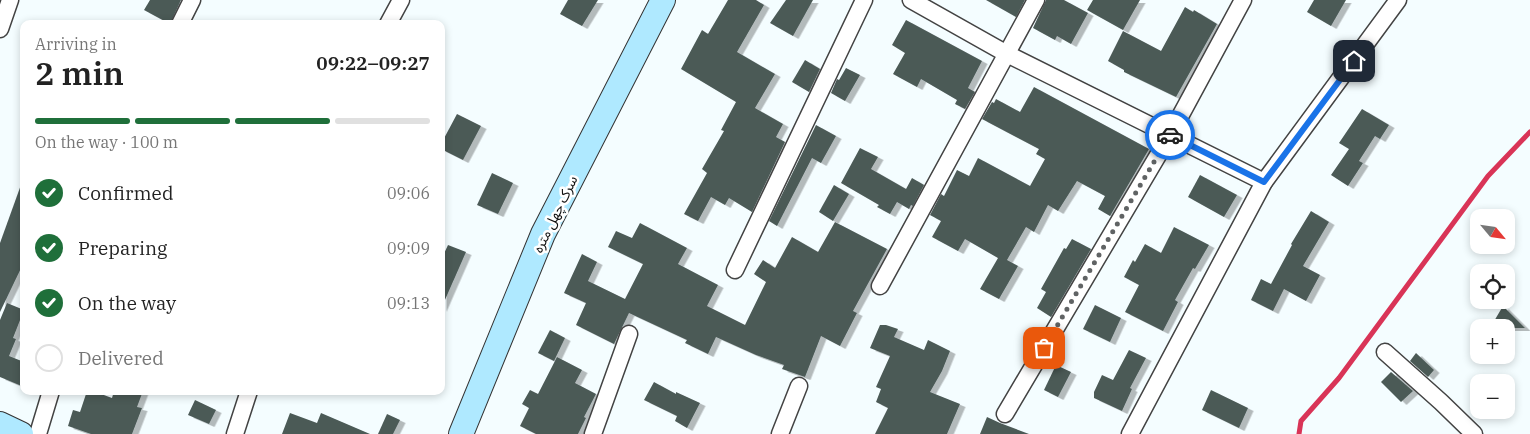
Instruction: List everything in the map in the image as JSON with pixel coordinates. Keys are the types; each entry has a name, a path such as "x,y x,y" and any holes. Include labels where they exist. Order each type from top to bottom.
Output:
{"street":[{"path":"0,29 10,0"},
{"path":"182,20 192,0"},
{"path":"390,20 400,0"},
{"name":"سرک چهل متره","path":"461,434 543,234 663,0"},
{"path":"735,270 864,0"},
{"path":"911,0 1007,54 1264,182"},
{"path":"880,286 1036,0"},
{"path":"1005,414 1170,135 1243,0"},
{"path":"1130,434 1264,182 1398,0"},
{"path":"593,434 629,334"},
{"path":"1385,352 1474,434"},
{"path":"780,434 799,386"},
{"path":"38,434 50,395"},
{"path":"235,434 248,395"},
{"path":"0,424 21,434"}],"building":[{"path":"150,0 181,0 172,20 163,20 144,10"},
{"path":"568,0 598,0 582,26 560,14"},
{"path":"728,0 756,0 764,5 737,52 775,74 755,108 783,124 776,137 785,142 752,212 729,198 725,205 711,197 698,221 684,214 707,173 702,169 724,131 721,130 736,102 681,69 702,30 708,34"},
{"path":"786,0 813,0 793,36 770,23"},
{"path":"986,0 1025,0 1016,17"},
{"path":"1046,0 1064,0 1088,13 1071,44 1057,36 1055,40 1033,28"},
{"path":"1093,0 1140,0 1123,30 1087,10"},
{"path":"1314,0 1346,0 1331,26 1307,12"},
{"path":"1185,7 1193,12 1194,10 1217,24 1176,97 1124,72 1124,70 1108,61 1123,31 1161,51"},
{"path":"906,20 982,61 968,88 975,92 965,109 955,104 957,100 921,79 917,87 893,74 905,53 892,45"},
{"path":"805,60 820,69 809,92 792,82"},
{"path":"846,68 860,75 845,101 831,93 837,79 839,80"},
{"path":"1034,87 1149,149 1110,216 1098,209 1105,196 1077,181 1058,211 1048,205 1034,232 1026,227 1007,260 1018,266 999,299 980,289 998,258 965,239 958,251 932,237 941,221 930,215 941,194 944,196 957,170 969,176 978,158 1030,186 1045,159 1036,154 1039,149 982,119 992,102 994,103 996,99 1020,112"},
{"path":"1362,109 1389,125 1380,139 1375,136 1359,161 1363,163 1348,186 1331,175 1349,149 1339,143"},
{"path":"457,114 481,126 463,160 445,151 445,136"},
{"path":"816,125 836,136 821,163 812,158 777,226 769,221"},
{"path":"860,148 878,157 871,169 906,189 912,178 924,185 913,206 911,205 909,209 897,202 890,214 877,207 879,205 841,183"},
{"path":"492,173 513,183 498,214 477,205"},
{"path":"1200,175 1237,195 1224,217 1188,197"},
{"path":"834,185 849,194 833,221 819,212"},
{"path":"20,188 20,270 0,312 0,243"},
{"path":"1311,211 1329,222 1303,266 1320,275 1306,301 1284,289 1273,311 1251,300 1261,279 1271,284 1291,244"},
{"path":"835,222 887,249 853,311 857,313 840,346 821,336 805,377 782,369 784,365 716,337 708,354 685,343 687,340 629,313 614,344 576,325 586,303 564,293 582,254 597,262 588,281 625,299 643,264 608,247 616,231 632,238 640,223 687,248 678,264 718,285 707,306 745,325 766,282 754,274 763,260 775,268 792,237 818,252"},
{"path":"1174,227 1209,245 1195,269 1193,268 1175,300 1178,302 1163,331 1125,312 1139,285 1124,277 1133,260 1135,262 1145,244 1161,253"},
{"path":"1072,239 1091,249 1051,317 1037,308 1046,292 1041,289 1064,248 1066,249"},
{"path":"448,245 466,252 445,300 445,251"},
{"path":"7,303 20,308 20,320 13,338 16,339 9,356 20,360 20,385 0,377 0,320"},
{"path":"1095,305 1121,318 1110,342 1083,329"},
{"path":"1501,309 1506,309 1525,328 1515,328 1515,319 1495,319"},
{"path":"880,325 898,329 894,337 924,350 928,340 950,351 942,371 930,392 960,404 947,434 875,434 888,408 876,402 881,389 876,387 890,356 870,348"},
{"path":"550,330 565,338 554,361 538,353"},
{"path":"1129,350 1146,358 1130,388 1132,389 1122,411 1094,398 1094,392 1102,375 1113,380"},
{"path":"1416,353 1434,370 1428,377 1410,361"},
{"path":"557,357 582,370 575,383 596,394 584,417 586,418 578,434 536,434 520,426 529,408 522,404 530,390 538,394"},
{"path":"1056,365 1071,372 1058,397 1044,390"},
{"path":"1391,372 1413,391 1401,402 1381,382"},
{"path":"654,382 676,394 676,392 700,403 687,428 675,421 677,416 644,400"},
{"path":"1211,390 1248,408 1239,428 1202,410"},
{"path":"86,395 104,395 112,398 113,395 142,395 137,407 142,408 132,434 91,434 68,426 73,410 80,412"},
{"path":"195,400 216,410 209,424 188,415"},
{"path":"290,413 317,423 321,413 370,434 282,434"},
{"path":"387,414 400,420 393,434 378,434"},
{"path":"987,417 1000,423 1029,434 980,434"}],"waterway":[{"path":"1299,434 1301,421 1339,378 1488,176 1530,132"}],"way so far":[{"path":"1044,348 1170,135"}],"route":[{"path":"1170,135 1264,182 1354,61"}]}
